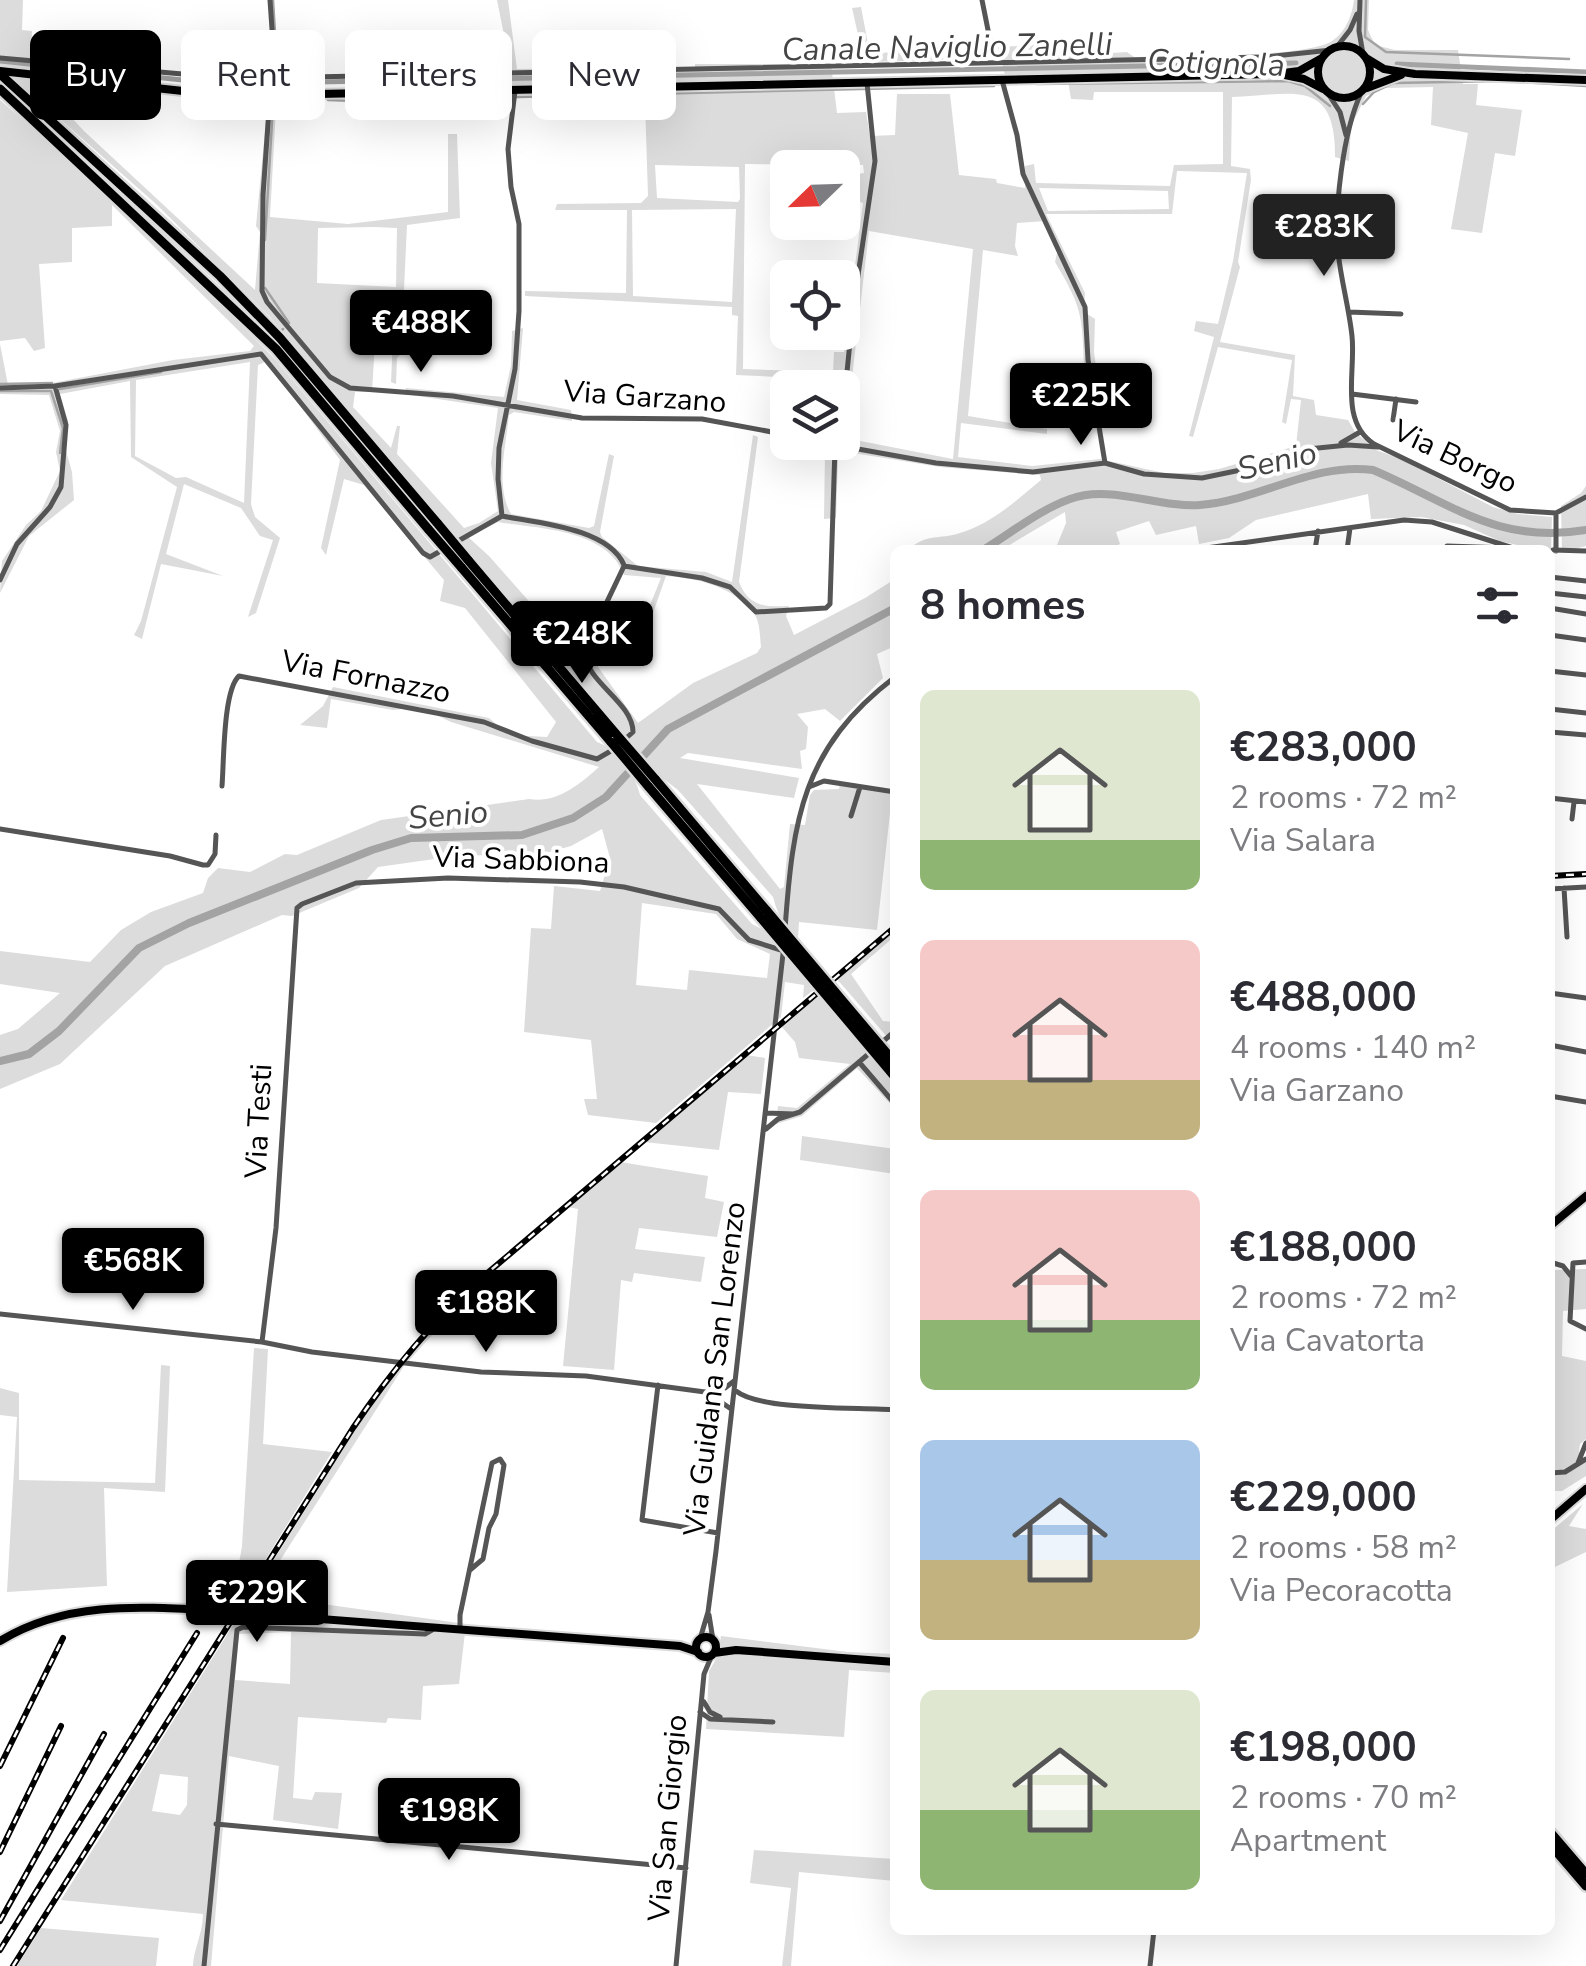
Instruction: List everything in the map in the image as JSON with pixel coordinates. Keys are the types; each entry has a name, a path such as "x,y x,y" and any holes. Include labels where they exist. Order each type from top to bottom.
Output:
{"highway":[{"path":"0,72 220,276 280,338 434,527"},
{"path":"0,89 276,348 890,1057"},
{"path":"764,914 890,1071"},
{"path":"1555,1844 1586,1886"}],"main road":[{"path":"325,95 1276,74 1319,62 1333,49 1352,47 1384,69 1415,74 1586,80"},
{"path":"1363,91 1371,73 1365,56"},
{"path":"1319,62 1320,81 1327,92"},
{"path":"0,72 181,89"},
{"path":"1276,74 1304,79 1344,98 1385,78 1415,74"},
{"path":"1555,1222 1586,1196"},
{"path":"1555,1516 1586,1489"},
{"path":"0,1640 48,1619 127,1606 680,1646 699,1653 736,1650 890,1662"},
{"path":"680,1646 700,1640 736,1650"},
{"path":"699,1653 700,1640"},
{"path":"713,1654 714,1641"}],"street":[{"path":"270,0 272,30"},
{"path":"982,0 998,62"},
{"path":"325,77 1301,55 1333,49 1350,30 1360,1"},
{"path":"1360,1 1359,31 1365,56"},
{"path":"1301,55 1319,62"},
{"path":"0,58 181,74"},
{"path":"1002,80 1017,135 1022,174 1084,306 1088,360 1105,462"},
{"path":"847,370 874,160 867,83"},
{"path":"502,516 498,478 506,404 510,402 515,369 519,311 519,224 510,188 508,149 515,91"},
{"path":"1347,442 1353,417 1352,338 1338,240 1346,140 1350,119 1363,91"},
{"path":"1327,92 1342,118 1346,140"},
{"path":"1342,118 1350,119"},
{"name":"Via Garzano","path":"269,120 260,276 267,302 330,378 342,386 453,396 582,418 702,419 770,432"},
{"path":"1349,312 1401,314"},
{"path":"0,388 55,386 261,354 423,553 438,554 460,537 502,516 593,537 610,545 624,566 730,586 756,612 826,608 830,604 836,460"},
{"path":"0,580 17,544 50,507 61,487 66,425 55,386"},
{"path":"1352,394 1416,402"},
{"path":"1393,420 1396,399"},
{"path":"860,449 936,463 1034,472 1105,462 1144,474 1202,478 1354,442 1360,432 1353,417"},
{"name":"Via Borgo","path":"1360,432 1381,448 1497,506 1556,516"},
{"path":"1347,442 1381,448"},
{"path":"1552,545 1556,516 1584,501"},
{"path":"1222,545 1420,520 1503,545"},
{"path":"1348,545 1350,527"},
{"path":"1316,545 1318,531"},
{"path":"1555,549 1586,551"},
{"name":"Via Fornazzo","path":"222,786 228,706 233,682 239,676 484,722 532,741 597,759 610,754 633,732 633,720 590,668 586,653 624,566"},
{"path":"1555,577 1586,581"},
{"path":"1555,590 1586,597"},
{"path":"1555,609 1586,614"},
{"path":"1555,636 1586,640"},
{"path":"1555,672 1586,675"},
{"path":"778,1115 767,1096 796,828 806,789 849,717 890,681"},
{"path":"1555,710 1586,713"},
{"path":"1555,732 1586,735"},
{"path":"817,767 824,781"},
{"path":"806,789 824,781 890,791"},
{"path":"850,816 860,786"},
{"path":"1555,799 1586,802"},
{"path":"1572,819 1574,801"},
{"path":"0,829 170,856 203,865 214,858 216,835"},
{"name":"Via Sabbiona","path":"302,904 356,883 402,879 580,882 624,887 720,909 749,940 784,951"},
{"path":"1555,889 1586,887"},
{"path":"1564,888 1567,937"},
{"name":"Via Testi","path":"262,1342 276,1228 296,908 302,904"},
{"path":"1555,994 1586,998"},
{"path":"766,1113 797,1114 890,1035"},
{"path":"1555,1046 1586,1052"},
{"path":"859,1062 890,1098"},
{"name":"Via Guidana San Lorenzo","path":"708,1612 767,1096"},
{"path":"1555,1097 1586,1102"},
{"path":"764,1132 778,1115"},
{"path":"1555,1263 1586,1262"},
{"path":"1573,1263 1570,1321 1586,1330"},
{"path":"1555,1264 1563,1266 1571,1277"},
{"path":"0,1314 262,1342 312,1352 482,1372 586,1376 658,1385 705,1392 733,1408 748,1399"},
{"path":"705,1392 722,1389 736,1379"},
{"path":"658,1385 642,1520 718,1532"},
{"path":"722,1389 748,1399 890,1410"},
{"path":"722,1400 735,1393"},
{"path":"1555,1473 1577,1466 1585,1455 1586,1443"},
{"path":"460,1631 470,1570 492,1463 500,1459 504,1465 496,1514 483,1559 470,1570"},
{"path":"700,1640 708,1612"},
{"path":"708,1612 714,1641"},
{"path":"204,1966 235,1634 239,1628 425,1634 435,1628"},
{"name":"Via San Giorgio","path":"676,1966 704,1674 699,1653"},
{"name":"Via San Giorgio","path":"704,1674 713,1654"},
{"path":"702,1698 709,1710 723,1718"},
{"path":"700,1712 709,1710"},
{"path":"700,1712 710,1719"},
{"path":"699,1726 710,1719 723,1718 774,1722"},
{"path":"216,1824 686,1868"},
{"path":"1150,1966 1153,1935"}],"shaded area":[{"path":"0,0 23,0 22,30 30,31 30,93 0,66"},
{"path":"497,0 508,0 512,30 503,30"},
{"path":"1354,0 1369,0 1368,30 1375,45 1395,50 1458,50 1463,84 1478,84 1476,105 1522,110 1515,156 1495,153 1482,233 1451,229 1468,133 1431,125 1433,87 1385,88 1366,96 1351,126 1349,161 1335,157 1328,113 1319,102 1291,94 1232,97 1231,166 1250,169 1251,180 1240,267 1220,342 1295,355 1293,396 1314,400 1316,415 1348,420 1355,432 1376,450 1493,507 1552,517 1551,545 1517,545 1464,525 1421,517 1371,519 1368,494 1256,520 1229,538 1199,544 1196,526 1156,535 1149,521 1116,532 1118,545 1057,545 1066,523 1065,512 1009,545 915,545 982,524 1041,480 1040,475 940,467 860,454 860,441 953,459 973,249 869,231 860,309 860,260 856,260 863,203 860,150 770,150 770,164 745,164 743,369 773,370 770,377 736,375 738,316 732,315 732,307 525,296 525,291 626,293 627,210 555,210 557,204 641,203 648,196 646,120 676,120 676,72 695,71 695,64 831,64 837,113 866,112 870,136 895,135 897,94 950,94 959,175 996,179 997,183 1025,188 1025,166 1034,164 1036,183 1170,186 1174,165 1223,164 1223,92 1094,92 1093,100 1071,99 1067,74 1005,75 998,47 1076,43 1080,55 1127,52 1134,57 1295,51 1332,41 1348,23","holes":["655,165 739,167 738,202 657,198","1177,171 1247,173 1218,324 1196,321 1194,331 1214,337 1189,436 1193,437 1218,347 1292,360 1282,422 1286,424 1291,399 1301,400 1296,446 1193,473 1164,473 1100,459 1032,466 958,457 961,423 1047,434 1047,429 968,416 983,250 1018,256 1017,223 1046,221 1058,249 1055,262 1079,314 1090,395 1100,394 1094,352 1095,319 1084,312 1085,293 1046,214 1172,214","1039,188 1168,191 1169,209 1048,211","736,209 732,302 633,296 632,210"]},
{"path":"861,7 869,49 874,53 942,51 943,60 868,62 852,8"},
{"path":"512,31 517,69 532,69 532,93 512,93"},
{"path":"0,100 118,202 275,359 597,742 624,764 640,795 814,990 803,998 804,985 785,982 781,1017 656,1123 588,1115 584,1099 597,1099 591,1040 524,1032 531,928 551,929 554,886 600,891 610,858 602,829 571,846 524,859 456,856 378,867 359,888 292,916 282,915 165,966 60,1064 0,1089 0,1035 18,1029 60,993 0,984 0,951 90,962 121,930 151,912 203,893 208,878 218,868 250,872 285,854 297,855 381,820 548,799 575,786 599,767 451,722 420,707 393,710 331,699 327,728 300,725 323,706 333,687 489,718 509,735 547,737 556,722 465,608 440,601 444,580 364,485 344,479 326,555 321,548 340,460 267,361 258,365 251,504 255,517 280,538 256,613 248,617 273,540 260,536 241,508 184,484 166,554 223,576 161,564 142,639 134,635 177,487 131,457 130,381 60,394 68,421 66,451 74,500 29,536 0,593 2,561 26,525 41,511 60,471 56,452 60,431 49,395 0,394 0,344 8,385 42,385 173,360 250,351 254,346 112,205 112,226 72,228 72,262 39,264 45,348 34,351 25,338 0,341","holes":["250,362 244,503 186,477 176,478 135,456 136,380","642,903 716,914 737,939 770,954 767,978 689,970 687,990 636,985"]},
{"path":"61,120 74,120 255,290 260,232 256,226 266,120 275,120 270,217 348,224 448,212 448,134 457,134 460,218 407,225 396,384 391,382 395,293 378,292 372,392 355,392 353,407 391,448 400,426 397,454 464,528 479,523 498,511 491,463 498,408 404,394 406,388 504,397 511,365 512,331 523,328 517,400 571,410 572,421 514,412 509,415 503,479 511,514 594,526 609,454 614,456 602,537 638,566 706,572 732,582 753,435 758,437 739,582 743,590 759,604 789,606 786,616 794,635 890,582 890,648 877,654 883,678 840,721 825,709 797,714 808,727 806,749 800,751 802,769 688,753 680,758 799,778 794,798 697,784 780,889 784,887 790,824 805,825 814,790 839,789 840,783 890,791 877,930 799,922 798,938 793,934 782,920 773,897 624,736 270,317 156,204","holes":["318,228 397,228 396,287 317,283","498,522 570,534 603,548 624,575 661,578 629,657 636,661 666,576 703,582 738,597 757,618 761,647 757,653 693,683 638,723 591,657 565,642 468,537"]},
{"path":"855,350 853,370 833,370 834,352"},
{"path":"825,460 838,460 836,518 824,519"},
{"path":"1586,486 1586,546 1562,552 1561,506"},
{"path":"890,933 890,940 851,974 883,1021 890,1022 890,1040 836,978"},
{"path":"819,996 890,1078 890,1104 857,1068 802,1116 776,1124 778,1106 797,1108 850,1064 799,1058 795,1042 781,1026"},
{"path":"746,1055 765,1058 761,1094 728,1092 719,1150 644,1142"},
{"path":"802,1136 890,1148 890,1173 800,1160"},
{"path":"620,1162 708,1176 705,1198 724,1202 717,1237 639,1228 635,1249 705,1257 701,1282 634,1273 632,1282 621,1280 614,1370 563,1366 578,1209 568,1207"},
{"path":"1586,1269 1586,1309 1563,1311 1562,1356 1586,1361 1586,1439 1579,1452 1586,1461 1586,1476 1562,1491 1555,1491 1555,1270"},
{"path":"454,1307 404,1366 258,1595 466,1624 459,1684 423,1686 421,1720 388,1718 386,1723 298,1717 293,1798 312,1800 315,1792 342,1793 338,1829 273,1820 279,1766 229,1756 211,1966 193,1966 203,1914 61,1900 362,1419 407,1356","holes":["291,1632 290,1684 235,1680 239,1634","160,1774 188,1777 187,1805 180,1815 152,1811"]},
{"path":"254,1348 268,1349 263,1444 332,1452 238,1604 229,1601 242,1546"},
{"path":"161,1365 170,1366 165,1492 104,1488 107,1586 7,1592 17,1417 0,1415 0,1388 19,1393 19,1480 155,1483"},
{"path":"1583,1504 1569,1526 1586,1529 1586,1552 1555,1567 1555,1528"},
{"path":"721,1636 890,1654 890,1673 849,1670 844,1737 706,1729 709,1671 718,1656"},
{"path":"754,1850 890,1859 890,1881 799,1872 791,1966 782,1966 791,1888 750,1883"},
{"path":"41,1928 159,1938 156,1966 17,1966"}],"waterway":[{"name":"Cotignola","path":"273,0 275,30"},
{"path":"1366,0 1365,37 1386,52 1569,59"},
{"name":"Canale Naviglio Zanelli","path":"0,61 221,84 1296,63"},
{"name":"Canale Naviglio Zanelli","path":"1397,64 1586,72"},
{"name":"Cotignola","path":"1037,84 1288,81 1305,86 1330,106"},
{"name":"Cotignola","path":"1363,104 1374,92 1393,83 1502,81 1586,86"},
{"name":"Cotignola","path":"512,97 994,86"},
{"name":"Cotignola","path":"328,100 345,101"},
{"path":"265,240 272,120"},
{"path":"265,288 289,323"},
{"path":"60,389 161,372"},
{"path":"0,384 52,383"},
{"path":"0,391 51,391 63,428 60,453"},
{"name":"Senio","path":"991,545 1047,509 1085,495 1200,505 1308,476 1351,469 1373,470 1500,526 1554,533 1586,530"},
{"name":"Senio","path":"0,1061 29,1054 59,1031 139,948 189,923 411,838 522,835 573,818 606,797 668,729 890,611"}],"railway":[{"path":"1555,876 1586,874"},
{"path":"13,1966 353,1428 411,1350 478,1281 890,931"},
{"path":"0,1950 197,1633"},
{"path":"0,1766 63,1638"},
{"path":"0,1852 61,1726"},
{"path":"0,1921 104,1734"}]}
